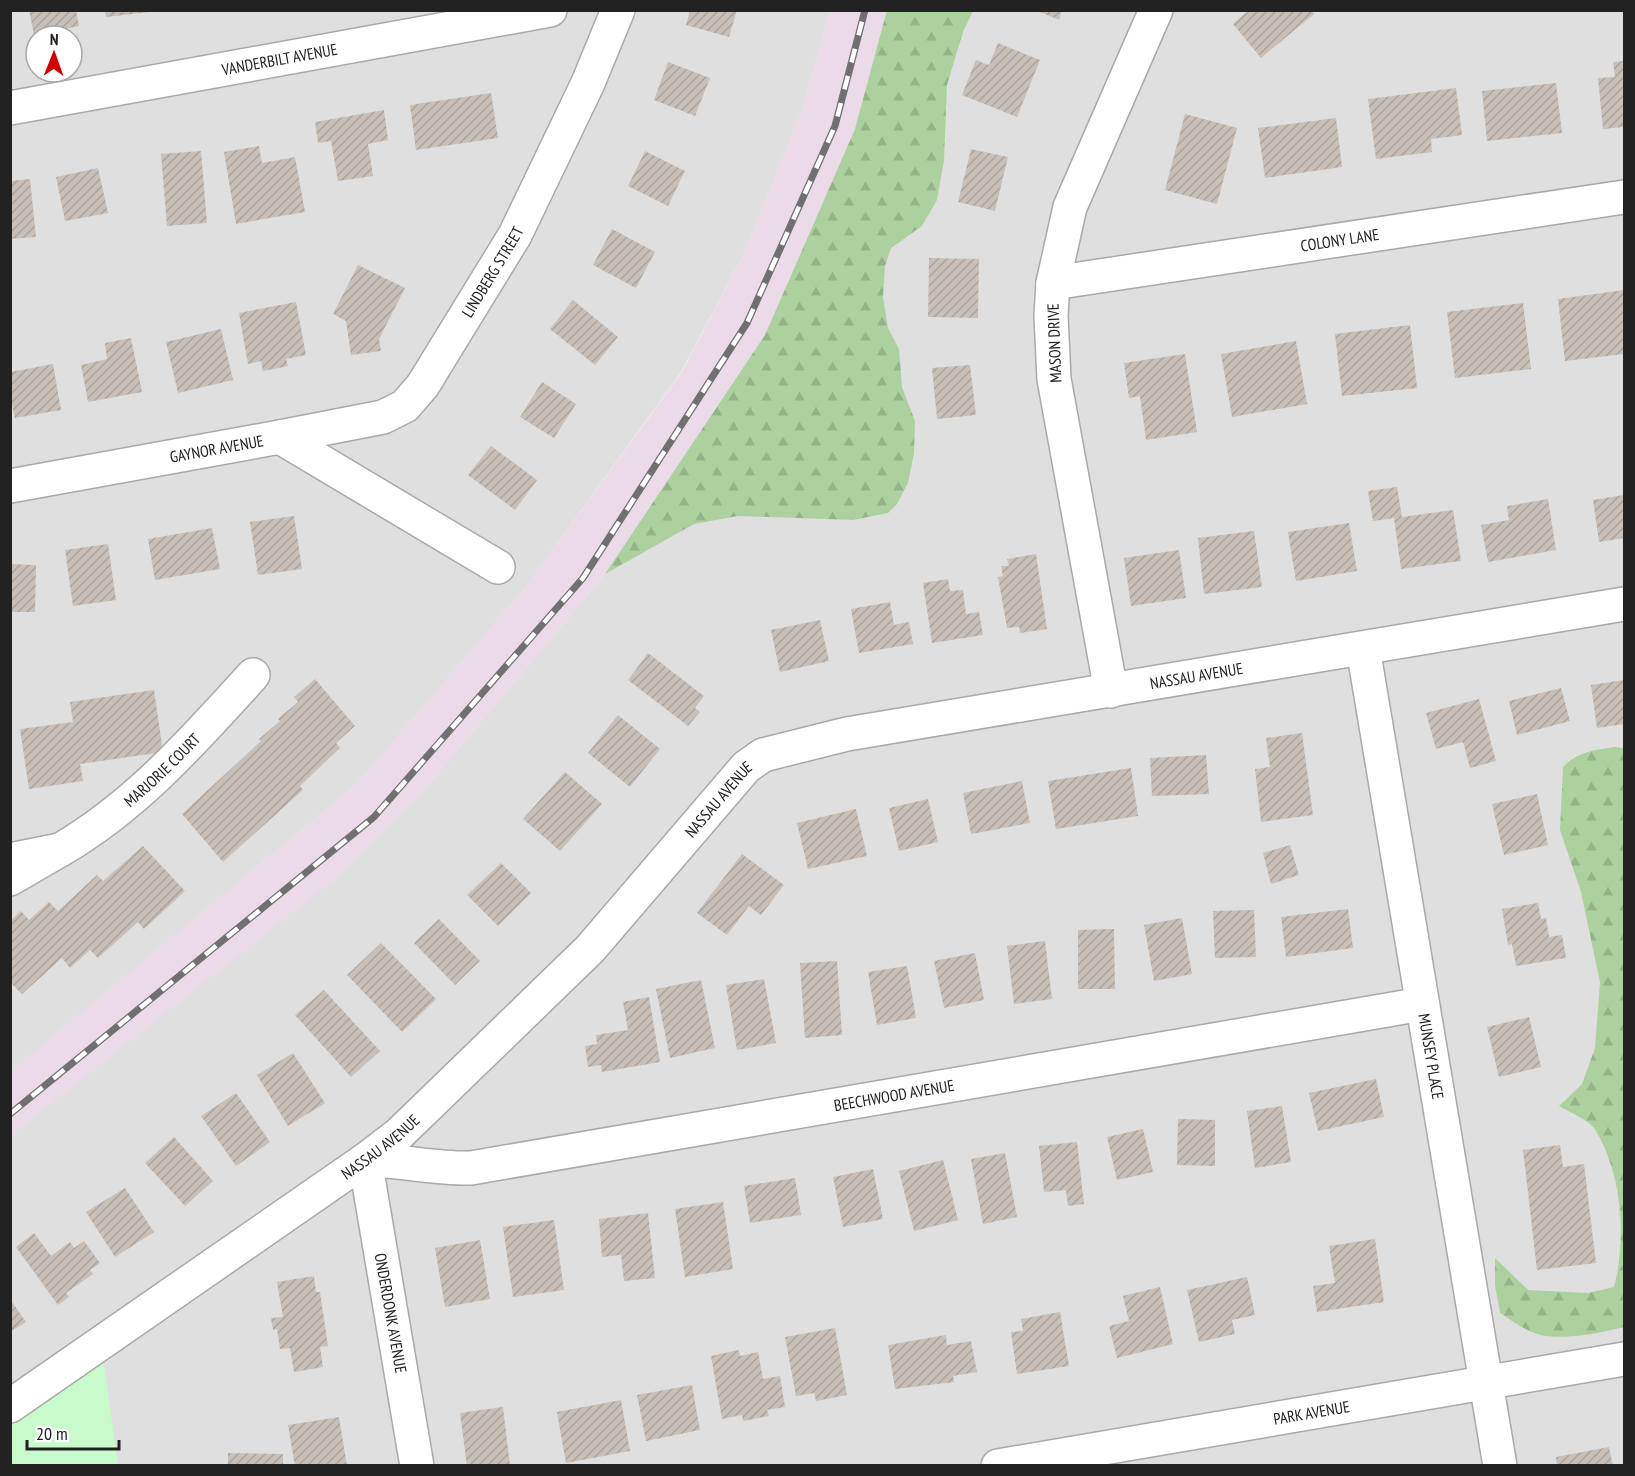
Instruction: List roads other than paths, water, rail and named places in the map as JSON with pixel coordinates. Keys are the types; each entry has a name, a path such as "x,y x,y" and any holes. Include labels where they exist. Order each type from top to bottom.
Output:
{"street":[{"name":"VANDERBILT AVENUE","path":"10,108 549,10"},
{"name":"LINDBERG STREET","path":"280,437 383,417 405,406 423,386 515,235 588,82 618,10"},
{"name":"MASON DRIVE","path":"1111,691 1054,379 1051,316 1053,283 1070,207 1156,10"},
{"name":"COLONY LANE","path":"1053,283 1624,197"},
{"name":"GAYNOR AVENUE","path":"10,486 280,437 498,567"},
{"name":"NASSAU AVENUE","path":"10,1406 365,1160 399,1134 591,949 746,767 763,755 847,734 1624,604"},
{"name":"MUNSEY PLACE","path":"1363,648 1500,1466"},
{"name":"MARJORIE COURT","path":"10,879 60,850 122,809 191,742 253,675"},
{"name":"MARJORIE COURT","path":"10,860 60,850"},
{"name":"BEECHWOOD AVENUE","path":"365,1160 400,1160 441,1167 471,1168 1422,1004"},
{"name":"ONDERDONK AVENUE","path":"365,1160 417,1466"},
{"name":"PARK AVENUE","path":"998,1466 1624,1359"}],"railway":[{"path":"10,1114 374,817 583,578 747,323 835,126 865,10"}]}
